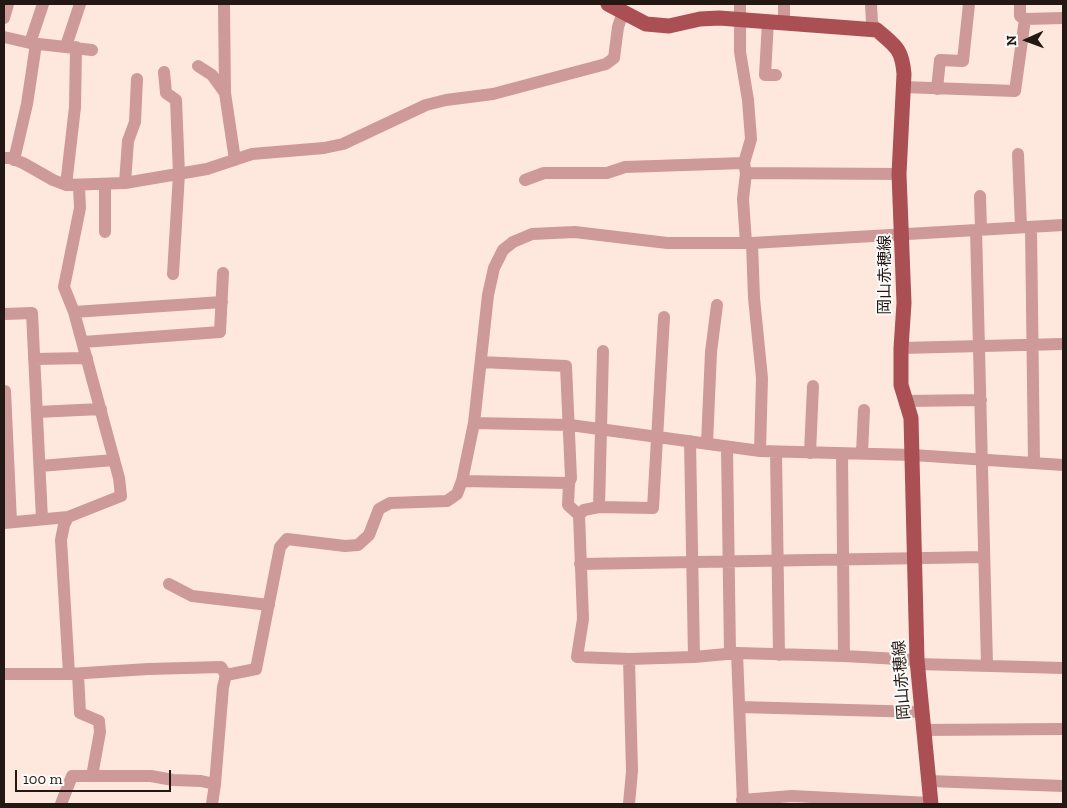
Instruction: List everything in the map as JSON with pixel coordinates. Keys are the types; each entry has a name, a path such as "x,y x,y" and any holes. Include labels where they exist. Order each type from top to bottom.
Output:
{"main road":[{"path":"608,4 646,24 669,26 700,19 740,19 876,30"},
{"name":"岡山赤穂線","path":"876,30 894,44 903,58 899,174 904,303 901,384 911,418 917,662 930,803"}],"street":[{"path":"4,18 8,4"},
{"path":"43,4 33,44 27,104 9,159 66,185 79,186 124,183 207,169 252,154 324,148 343,144 426,105 446,100 493,94 606,64 614,58 618,27 623,12"},
{"path":"66,185 75,107 71,47 80,4"},
{"path":"740,4 740,52 748,100 750,139 745,168 743,199 762,378 760,451"},
{"path":"784,4 784,22"},
{"path":"871,4 872,22 876,30"},
{"path":"937,89 940,60 963,61 969,4"},
{"path":"1020,4 1020,16 1025,19 1063,18"},
{"path":"224,5 225,93 235,160"},
{"path":"903,87 1015,91 1025,19"},
{"path":"768,21 765,75 776,75"},
{"path":"4,37 33,44 92,50"},
{"path":"198,66 212,75 225,93"},
{"path":"164,72 166,93 176,100 179,174 173,274"},
{"path":"124,183 128,142 134,122 137,79"},
{"path":"1018,154 1026,227 1033,344 1034,463"},
{"path":"525,180 544,173 606,172 625,167 745,168 899,174"},
{"path":"105,184 105,232"},
{"path":"6,391 8,522 68,516 121,496 114,460 83,342 64,287 80,208 79,186"},
{"path":"980,196 978,230 979,346 987,665"},
{"path":"226,675 256,669 280,547 287,540 345,546 358,545 369,535 379,508 390,503 447,501 457,494 462,481 474,423 488,295 494,268 503,250 513,242 532,234 575,232 667,244 749,243 1063,225"},
{"path":"83,342 220,332 223,272"},
{"path":"74,312 222,302"},
{"path":"707,443 712,352 717,306"},
{"path":"4,314 32,313 42,519"},
{"path":"664,317 653,508 599,508 584,510 579,515 583,619 577,657 629,659 779,654 1063,668"},
{"path":"901,348 1063,344"},
{"path":"599,508 603,351"},
{"path":"34,360 87,358"},
{"path":"481,362 566,366 571,478 568,483 568,505 579,515"},
{"path":"810,453 813,386"},
{"path":"905,401 980,400"},
{"path":"37,412 101,409"},
{"path":"862,453 864,410"},
{"path":"474,423 570,425 760,451 913,455 1063,465"},
{"path":"690,441 694,657"},
{"path":"726,447 729,561 734,654 740,707 743,802 792,796 930,803"},
{"path":"776,452 779,654"},
{"path":"842,453 844,656"},
{"path":"40,466 114,460"},
{"path":"462,481 568,483"},
{"path":"68,516 61,540 74,674 80,713 99,721 100,732 92,776"},
{"path":"580,564 984,557"},
{"path":"170,584 192,596 269,605"},
{"path":"629,659 632,771 629,804"},
{"path":"4,674 74,674 221,667 226,675 223,687 212,804"},
{"path":"740,707 921,712"},
{"path":"923,730 1063,729"},
{"path":"61,804 72,776 151,776 173,780 201,780 215,784"},
{"path":"929,781 1063,786"}]}
